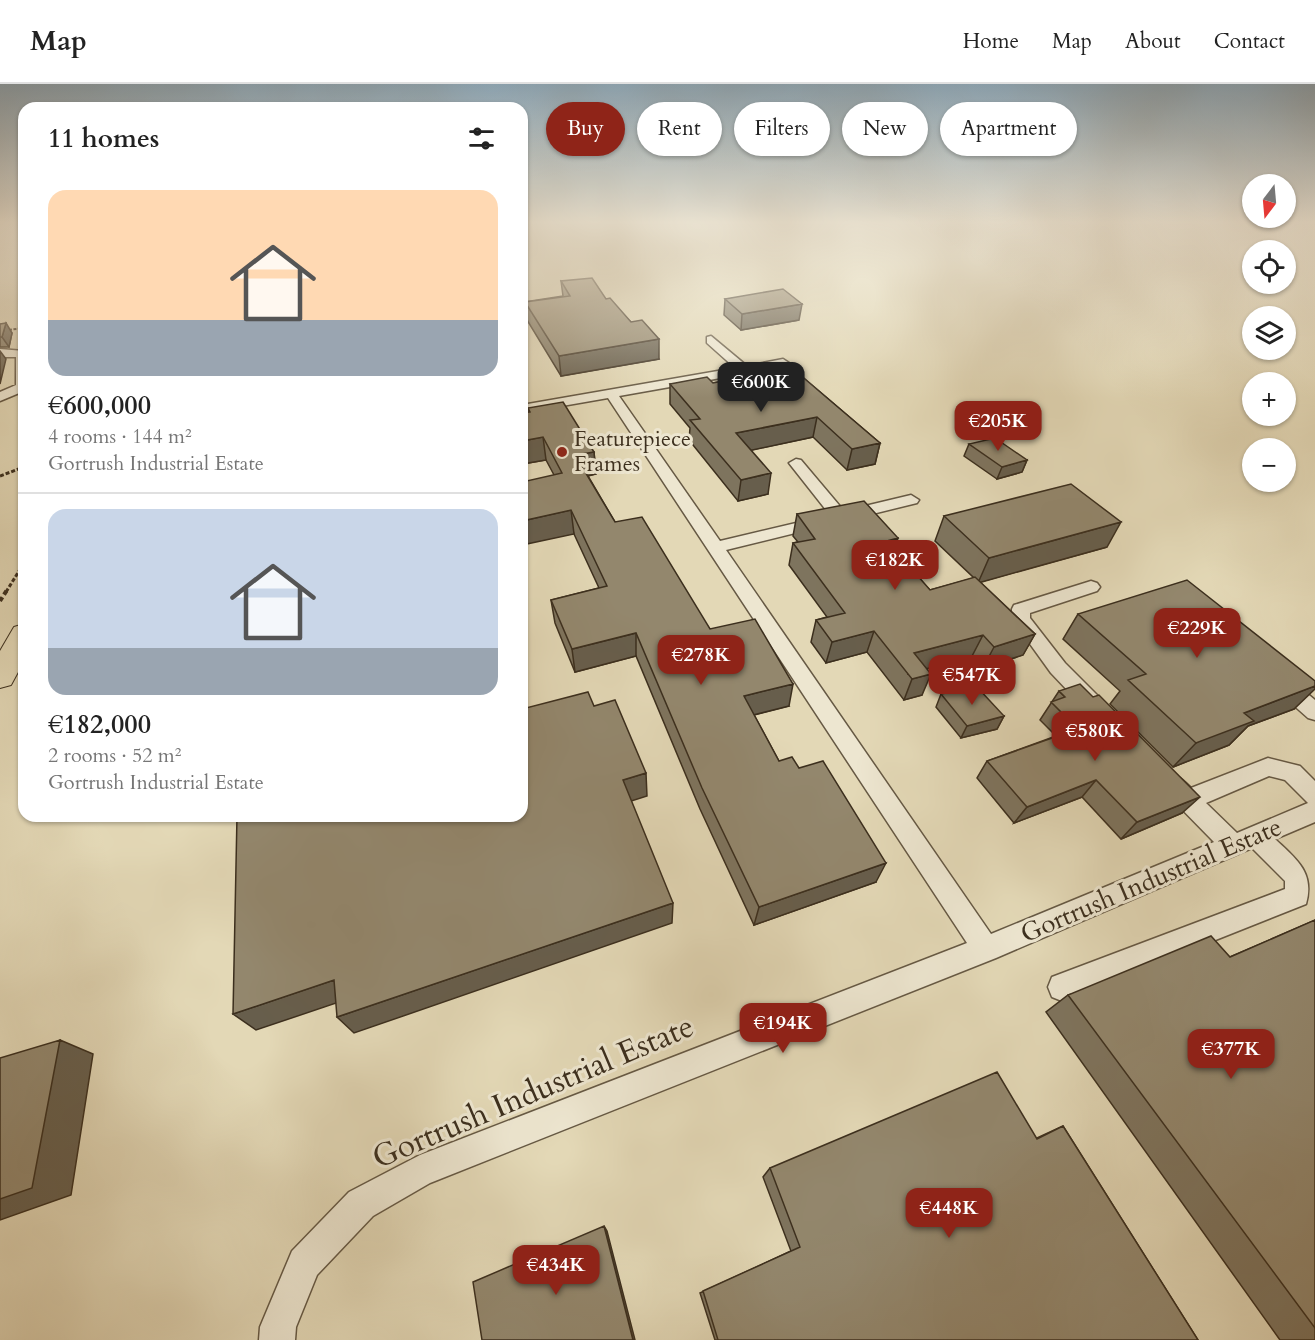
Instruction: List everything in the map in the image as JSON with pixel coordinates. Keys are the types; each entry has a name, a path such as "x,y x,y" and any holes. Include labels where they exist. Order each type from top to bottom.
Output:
{"highway":[{"path":"0,677 18,644"}],"street":[{"path":"711,339 745,370"},
{"path":"0,353 18,354"},
{"path":"528,408 783,363"},
{"path":"0,397 18,390"},
{"name":"Gortrush Industrial Estate","path":"611,393 986,949"},
{"path":"796,463 840,517"},
{"path":"715,547 911,500"},
{"path":"1091,587 1021,609 1021,619 1058,668 1107,718"},
{"path":"1263,668 1315,712"},
{"path":"1188,800 1268,766 1292,773 1315,796"},
{"path":"1062,987 1306,897 1298,877 1188,800 1155,767"},
{"name":"Gortrush Industrial Estate","path":"277,1340 278,1327 304,1263 361,1204 420,1171 986,949 1315,811"}],"path":[{"path":"0,331 18,329"},
{"path":"0,476 18,469"},
{"path":"0,600 18,573"}],"building":[{"path":"561,281 594,281 606,299 610,298 631,322 642,320 659,339 559,356 528,307 528,302 570,296"},
{"path":"783,289 802,304 742,314 725,299"},
{"path":"6,323 2,337 0,337 0,324"},
{"path":"792,368 880,443 852,449 817,417 736,433 771,473 741,480 690,420 700,419 670,384 707,377 713,383"},
{"path":"563,402 594,452 575,455 615,522 642,517 710,629 755,619 793,684 744,696 779,761 792,757 799,768 823,761 886,863 759,907 702,788 636,633 572,649 551,600 607,586 571,510 528,520 528,481 562,473 543,437 528,440 528,412 530,412 528,408"},
{"path":"995,438 1027,460 1002,467 969,444"},
{"path":"1071,484 1121,522 989,558 944,516"},
{"path":"864,501 898,538 887,541 930,590 975,577 1035,634 994,647 983,635 914,653 931,674 912,679 874,631 832,642 816,620 845,613 793,543 815,539 797,514"},
{"path":"1187,580 1315,681 1315,686 1244,713 1254,721 1196,743 1128,680 1146,674 1078,614"},
{"path":"1080,684 1093,697 1099,695 1200,797 1137,822 1096,780 1027,807 987,761 1078,729 1051,702 1065,697 1059,691"},
{"path":"977,687 1004,716 967,726 941,694"},
{"path":"588,692 594,706 615,700 646,773 623,780 673,903 337,1017 334,980 233,1014 237,822 528,822 528,707"},
{"path":"1315,920 1315,1328 1068,995 1211,936 1230,957"},
{"path":"60,1040 32,1188 0,1199 0,1058"},
{"path":"997,1072 1037,1139 1063,1126 1198,1340 718,1340 703,1291 800,1247 770,1168"},
{"path":"604,1226 633,1340 482,1340 473,1282"}],"place":[{"name":"Featurepiece Frames","path":"562,452"}]}
